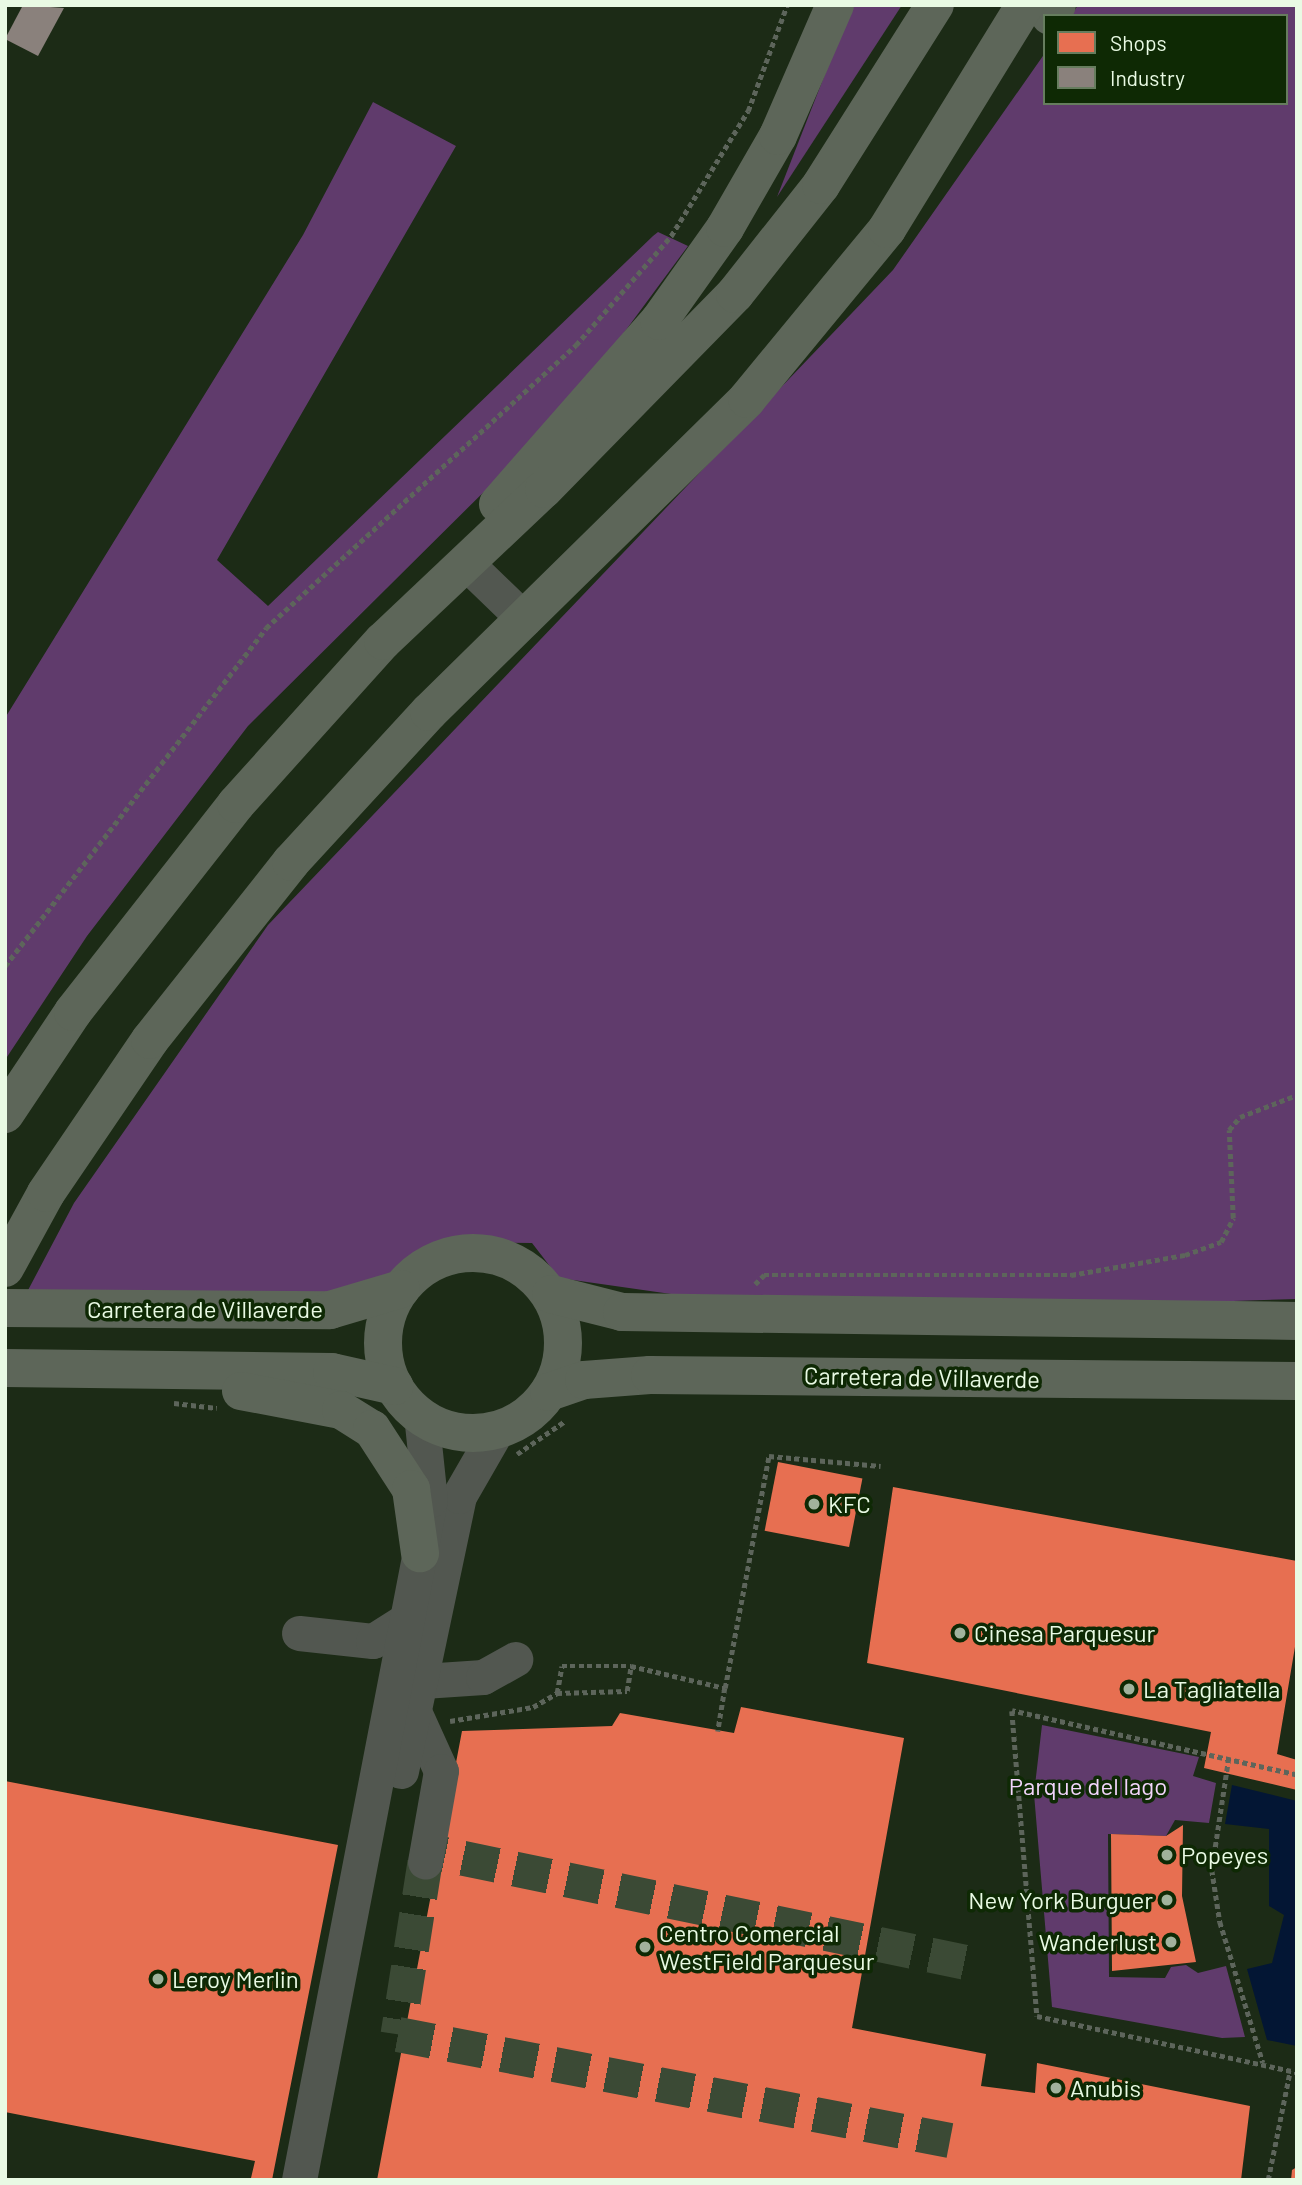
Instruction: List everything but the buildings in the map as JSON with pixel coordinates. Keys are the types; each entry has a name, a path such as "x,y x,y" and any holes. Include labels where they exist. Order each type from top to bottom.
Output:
{"highway":[{"path":"5,1114 166,887 383,641 690,280 778,136 835,5"},
{"path":"383,641 466,563 735,294 821,185 935,5"},
{"path":"887,229 1025,5"},
{"path":"5,1268 46,1193 150,1040 291,862 524,619 747,399 887,229 1004,93 1043,28"},
{"path":"551,1294 563,1348 561,1404 522,1418 504,1444 462,1432 421,1415 394,1386 383,1340 401,1289 433,1262 477,1253 521,1266 551,1294 613,1311 1297,1321"},
{"name":"Carretera de Villaverde","path":"5,1308 330,1310 401,1289"},
{"path":"5,1368 332,1372 394,1386"},
{"path":"129,1369 314,1403 361,1420 406,1477 420,1553"},
{"name":"Carretera de Villaverde","path":"561,1404 592,1378 650,1375 1297,1381"}],"street":[{"path":"466,563 524,619"},
{"path":"324,2180 423,1681 419,1628 420,1553 432,1489 421,1415"},
{"path":"299,2180 419,1628 459,1496 504,1444"},
{"path":"299,1633 373,1641 419,1628"},
{"path":"419,1628 450,1661 483,1677"},
{"path":"423,1681 483,1677 514,1659"},
{"path":"416,1716 441,1771 425,1862"}],"path":[{"path":"5,966 266,628 576,345 671,236 747,111 787,5"},
{"path":"723,1313 764,1275 1071,1275 1185,1255 1221,1242 1236,1202 1229,1130 1240,1117 1297,1095"},
{"path":"162,1402 229,1410"},
{"path":"504,1444 561,1404"},
{"path":"718,1731 769,1456 881,1466"},
{"path":"557,1692 562,1666 631,1667 725,1688"},
{"path":"416,1716 474,1717 533,1707 557,1692 626,1691 631,1667"},
{"path":"1297,1775 1012,1711 1037,2016 1297,2072"},
{"path":"1229,1758 1212,1870 1220,1922 1264,2064"},
{"path":"1268,2180 1290,2071"}],"green space":[{"path":"852,5 902,5 777,197"},
{"path":"1078,5 1297,5 1297,1299 1046,1307 678,1295 559,1278 532,1243 457,1242 390,1277 323,1295 26,1294 74,1203 268,925 893,270 1043,56 1043,105 1288,105 1288,14 1072,14"},
{"path":"373,102 456,146 217,560 268,606 653,236 658,232 688,246 606,357 519,457 248,726 87,936 5,1060 5,718 303,235"},
{"name":"Parque del lago","path":"1042,1725 1199,1757 1193,1776 1216,1783 1209,1823 1175,1820 1166,1836 1108,1834 1109,1977 1165,1978 1171,1967 1186,1965 1198,1973 1226,1966 1245,2037 1222,2038 1052,2007 1034,1794"}],"water":[{"path":"1232,1785 1297,1801 1297,2046 1267,2040 1247,1969 1272,1963 1284,1915 1269,1906 1269,1829 1225,1824"}],"tunnel":[{"path":"411,1847 981,1965"},
{"path":"425,1862 398,2034 950,2140"}],"place":[{"name":"KFC","path":"814,1504"},
{"name":"Cinesa Parquesur","path":"960,1633"},
{"name":"La Tagliatella","path":"1129,1689"},
{"name":"Popeyes","path":"1167,1855"},
{"name":"New York Burguer","path":"1167,1900"},
{"name":"Wanderlust","path":"1171,1942"},
{"name":"Centro Comercial WestField Parquesur","path":"645,1947"},
{"name":"Leroy Merlin","path":"158,1979"},
{"name":"Anubis","path":"1056,2088"}]}
